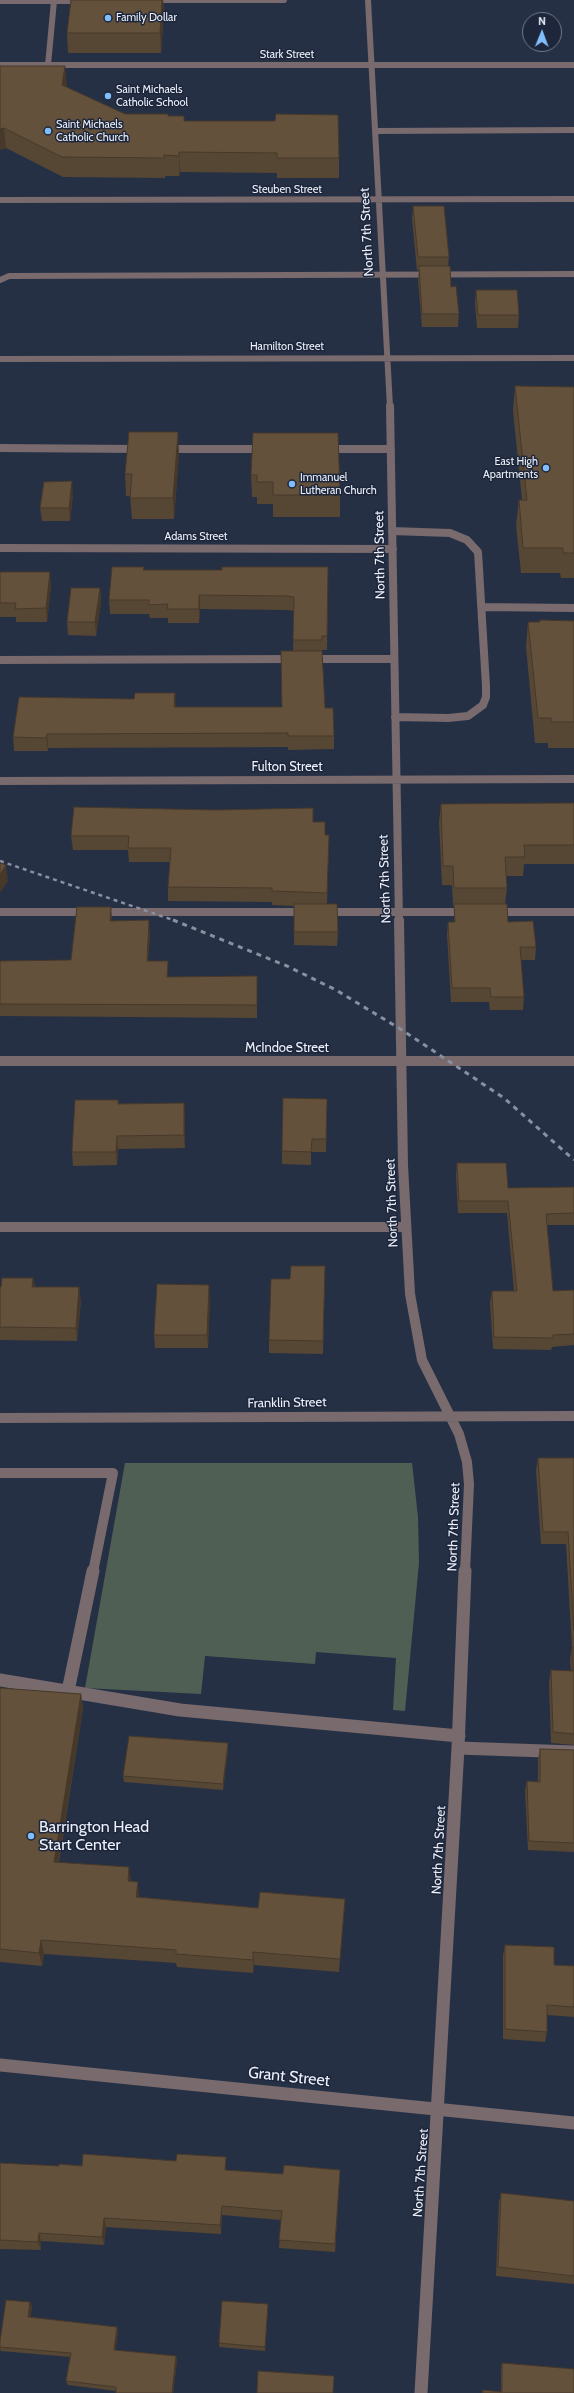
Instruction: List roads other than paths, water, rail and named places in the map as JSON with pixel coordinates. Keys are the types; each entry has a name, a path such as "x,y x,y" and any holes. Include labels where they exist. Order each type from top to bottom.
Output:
{"street":[{"path":"0,1 93,0"},
{"path":"140,0 284,0"},
{"name":"North 7th Street","path":"368,0 376,131 378,200 391,449 395,779 406,1227 410,1294 422,1360 451,1416 463,1445 469,1484 458,1742 421,2393"},
{"path":"48,65 54,1"},
{"name":"Stark Street","path":"0,65 574,65"},
{"path":"376,131 574,130"},
{"name":"Steuben Street","path":"0,200 574,199"},
{"path":"0,280 9,276 382,276 574,274"},
{"name":"Hamilton Street","path":"0,359 574,358"},
{"path":"0,448 275,449"},
{"path":"314,449 391,449"},
{"path":"392,531 450,533 467,540 478,552 480,561 486,686 486,697 483,705 477,711 461,717 395,717"},
{"name":"Adams Street","path":"0,548 393,548"},
{"path":"482,607 574,608"},
{"path":"0,660 394,659"},
{"name":"Fulton Street","path":"0,781 574,779"},
{"path":"0,912 574,912"},
{"name":"McIndoe Street","path":"0,1061 574,1061"},
{"path":"0,1227 406,1227"},
{"name":"Franklin Street","path":"0,1418 574,1416"},
{"path":"0,1473 113,1473 68,1691"},
{"path":"0,1680 180,1710 458,1742 574,1752"},
{"name":"Grant Street","path":"0,2065 574,2123"}],"railway":[{"path":"0,861 176,921"},
{"path":"173,920 287,966 336,990 402,1030 504,1098 574,1160"}],"place":[{"name":"Family Dollar","path":"108,18"},
{"name":"Saint Michaels Catholic School","path":"108,96"},
{"name":"Saint Michaels Catholic Church","path":"48,131"},
{"name":"East High Apartments","path":"546,468"},
{"name":"Immanuel Lutheran Church","path":"292,484"},
{"name":"Barrington Head Start Center","path":"31,1836"}]}
